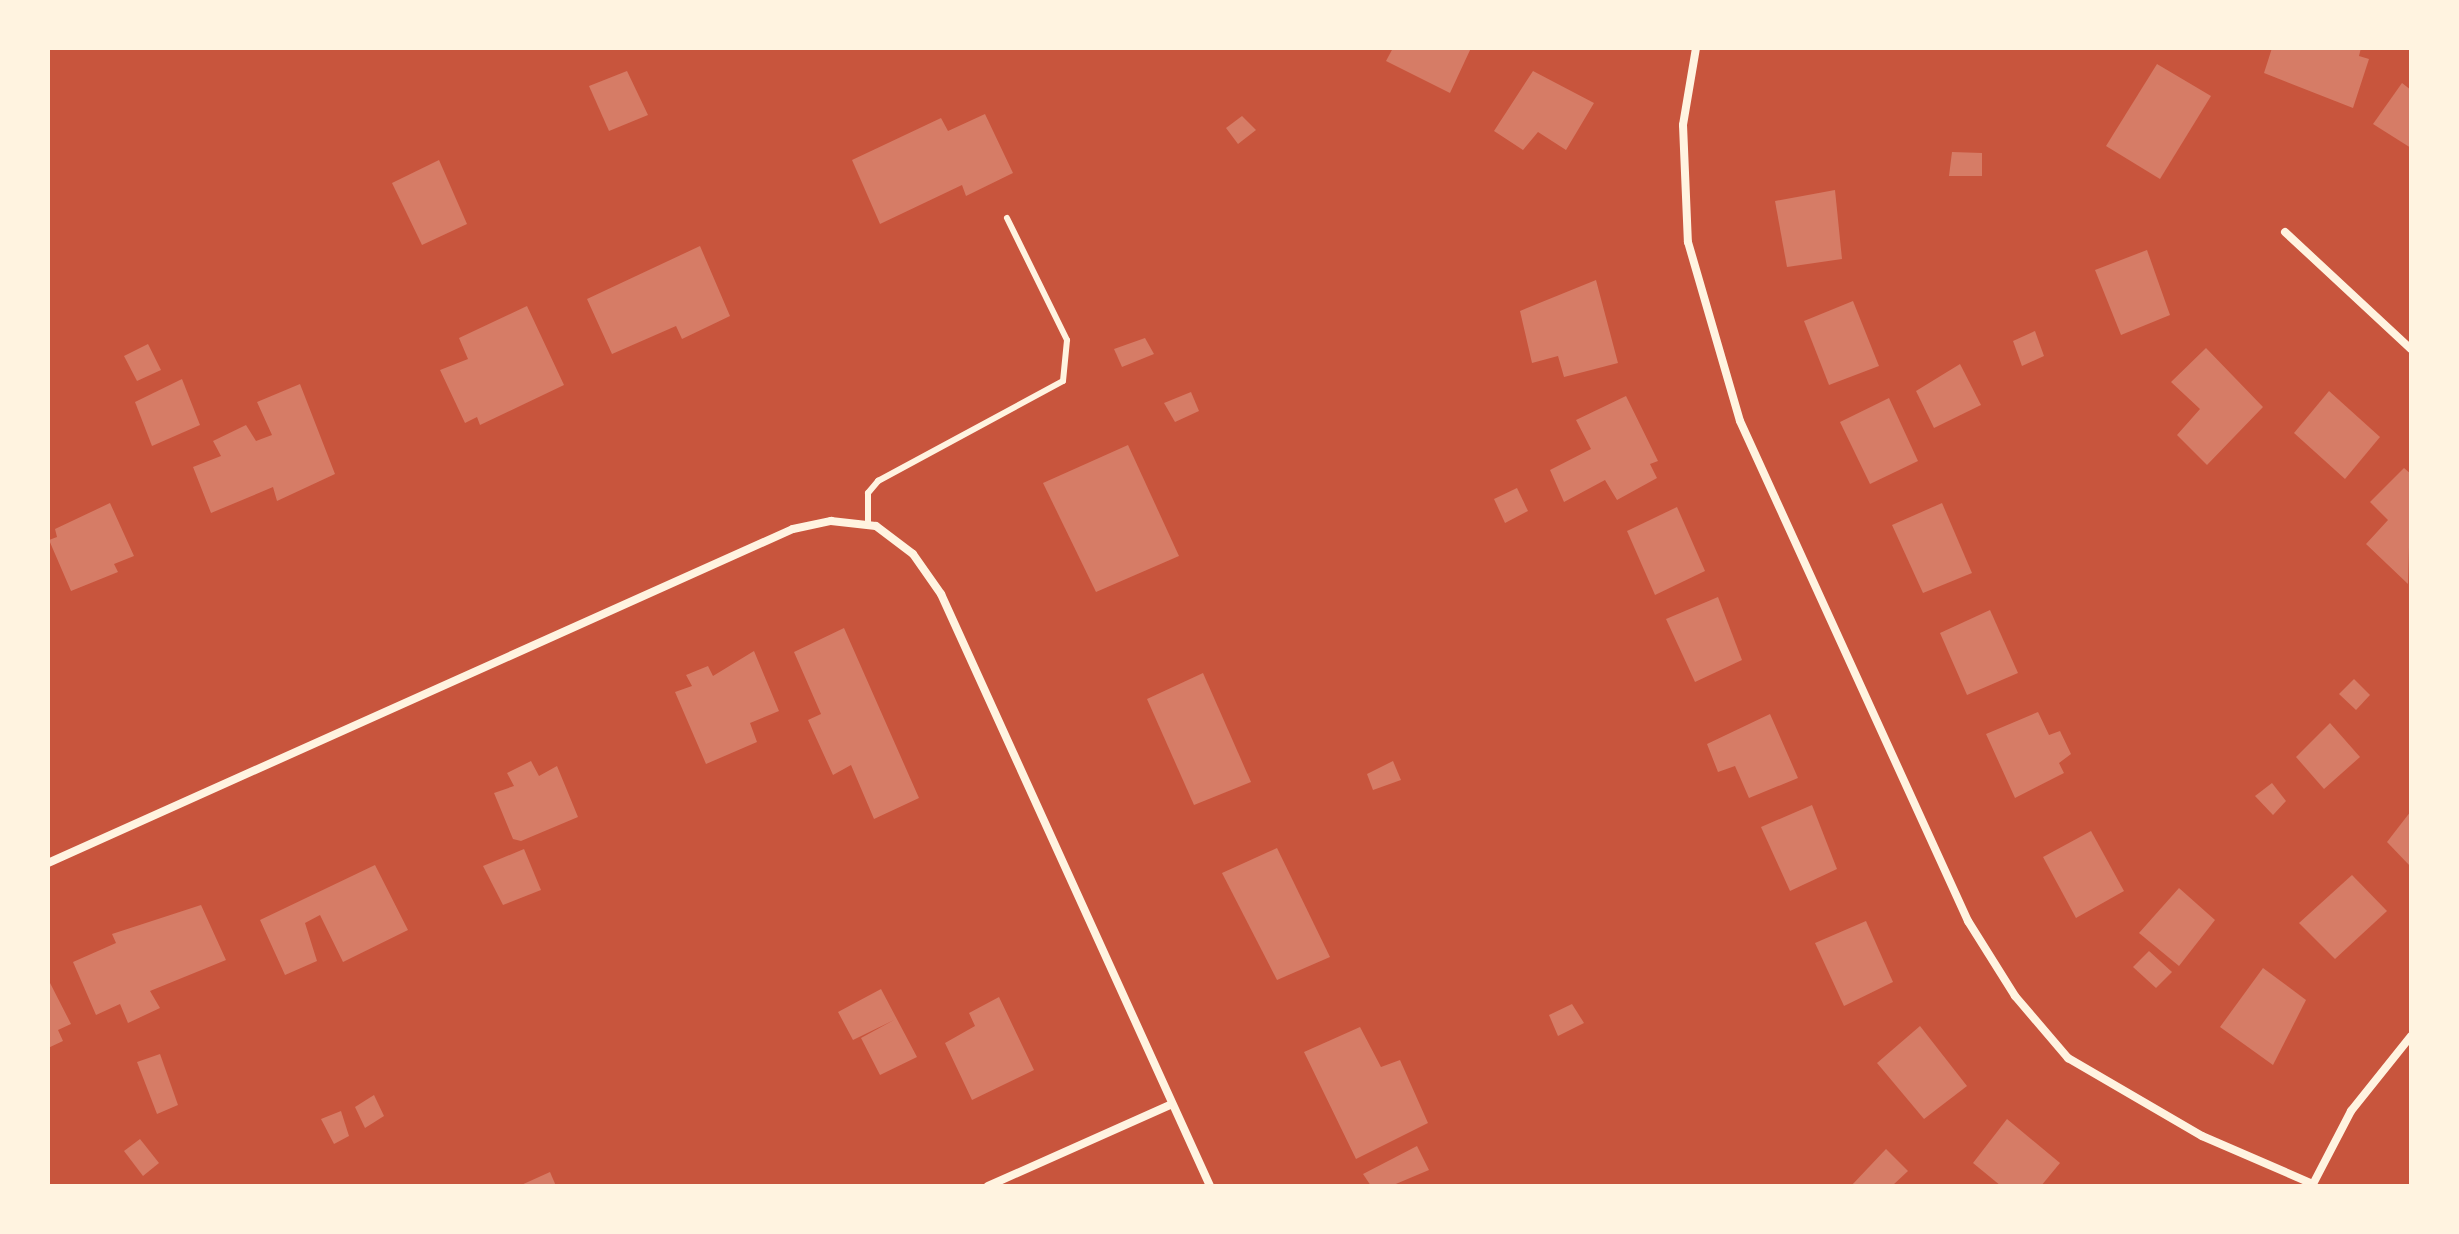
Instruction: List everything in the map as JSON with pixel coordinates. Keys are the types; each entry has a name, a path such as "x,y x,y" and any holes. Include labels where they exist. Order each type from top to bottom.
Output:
{"street":[{"path":"1696,48 1683,125 1688,242 1740,421 1968,921 2015,996 2068,1058 2202,1136 2312,1185 2351,1111 2411,1036"},
{"path":"2285,232 2411,349"},
{"path":"48,863 793,529 872,526 913,554 941,594 1210,1186"},
{"path":"988,1186 1172,1104"}],"lane":[{"path":"872,526 868,493 878,481 1063,381 1067,340 1007,218"}],"building":[{"path":"1393,48 1471,48 1450,93 1386,61"},
{"path":"2272,48 2361,48 2359,56 2369,59 2353,108 2264,73"},
{"path":"2157,64 2211,96 2160,179 2106,146"},
{"path":"627,71 648,115 609,131 589,86"},
{"path":"1533,71 1594,103 1566,150 1538,132 1523,150 1494,131"},
{"path":"2402,83 2411,90 2411,148 2373,124"},
{"path":"985,114 1013,173 966,196 962,185 880,224 852,160 941,118 948,131"},
{"path":"1242,116 1256,130 1238,144 1226,128"},
{"path":"1952,152 1982,153 1982,176 1949,176"},
{"path":"439,160 467,224 422,245 392,183"},
{"path":"1835,190 1842,259 1787,267 1775,201"},
{"path":"700,246 730,316 682,339 676,326 612,354 587,299"},
{"path":"2147,250 2170,315 2121,335 2095,270"},
{"path":"1596,280 1618,363 1564,377 1558,356 1532,363 1520,311"},
{"path":"1853,301 1879,366 1829,385 1804,321"},
{"path":"527,306 564,385 480,425 477,417 465,423 440,370 468,359 459,338"},
{"path":"2035,331 2044,356 2022,366 2013,341"},
{"path":"1145,338 1154,354 1122,367 1114,349"},
{"path":"148,344 161,370 137,381 124,356"},
{"path":"2206,348 2263,407 2207,465 2177,435 2200,409 2171,382"},
{"path":"1960,364 1981,405 1934,428 1916,391"},
{"path":"182,379 200,425 152,446 135,402"},
{"path":"300,384 335,474 277,501 273,487 211,513 193,467 221,456 213,441 246,425 256,441 272,435 257,402"},
{"path":"2329,391 2380,437 2345,479 2294,433"},
{"path":"1191,392 1199,411 1175,422 1164,403"},
{"path":"1626,396 1658,461 1650,464 1657,478 1617,500 1605,480 1564,502 1550,470 1591,449 1576,420"},
{"path":"1889,398 1918,461 1870,484 1840,422"},
{"path":"1128,445 1179,556 1096,592 1043,483"},
{"path":"2404,468 2411,474 2408,584 2366,544 2388,520 2370,502"},
{"path":"1517,488 1528,511 1505,523 1494,499"},
{"path":"110,503 134,556 114,564 118,572 71,591 49,540 57,537 55,529"},
{"path":"1942,503 1972,573 1923,593 1892,525"},
{"path":"1677,507 1705,571 1655,595 1627,531"},
{"path":"1718,597 1742,660 1695,682 1666,619"},
{"path":"1990,610 2018,673 1967,695 1940,633"},
{"path":"844,628 919,798 874,819 851,765 833,775 808,720 821,714 794,652"},
{"path":"754,651 779,711 750,723 757,742 706,764 675,692 692,686 686,675 708,666 713,676"},
{"path":"1203,673 1251,782 1194,805 1147,699"},
{"path":"2354,679 2370,695 2356,710 2339,694"},
{"path":"2038,712 2049,735 2060,731 2071,754 2059,763 2064,773 2015,798 1986,734"},
{"path":"1770,714 1798,778 1749,798 1735,766 1718,772 1707,744"},
{"path":"2330,723 2360,757 2324,789 2296,757"},
{"path":"531,761 539,776 557,766 578,817 521,841 513,839 494,793 514,786 507,773"},
{"path":"1393,761 1401,780 1373,790 1367,774"},
{"path":"2272,783 2286,801 2273,815 2255,796"},
{"path":"1812,805 1837,869 1790,891 1761,827"},
{"path":"2411,811 2411,867 2387,842"},
{"path":"2091,831 2124,891 2076,918 2043,857"},
{"path":"1277,848 1330,957 1277,980 1222,873"},
{"path":"524,849 541,890 503,905 483,866"},
{"path":"375,865 408,930 343,962 320,915 305,923 317,961 285,975 260,920"},
{"path":"2352,875 2387,911 2335,959 2299,923"},
{"path":"2179,888 2215,920 2179,966 2139,933"},
{"path":"201,905 226,960 150,991 160,1008 128,1023 120,1004 96,1015 73,962 116,943 112,934"},
{"path":"1866,921 1893,982 1844,1006 1815,943"},
{"path":"2149,951 2172,972 2156,988 2133,967"},
{"path":"2263,968 2306,1000 2273,1065 2220,1027"},
{"path":"48,979 71,1024 58,1030 63,1041 48,1048"},
{"path":"881,989 917,1057 880,1075 861,1038 894,1020 853,1040 838,1012"},
{"path":"999,997 1034,1070 972,1100 945,1043 975,1026 969,1013"},
{"path":"1572,1004 1584,1023 1558,1036 1549,1015"},
{"path":"1920,1026 1967,1086 1924,1119 1877,1063"},
{"path":"1360,1027 1381,1067 1400,1060 1428,1123 1356,1159 1304,1052"},
{"path":"160,1054 178,1105 157,1114 137,1062"},
{"path":"374,1095 384,1116 365,1128 355,1107"},
{"path":"341,1111 349,1136 334,1144 321,1119"},
{"path":"2007,1119 2060,1163 2041,1186 2001,1186 1973,1163"},
{"path":"140,1139 159,1163 143,1176 124,1151"},
{"path":"1417,1146 1429,1170 1391,1186 1371,1186 1363,1174"},
{"path":"1886,1149 1908,1171 1892,1186 1851,1186"},
{"path":"550,1172 556,1186 519,1186"}]}
